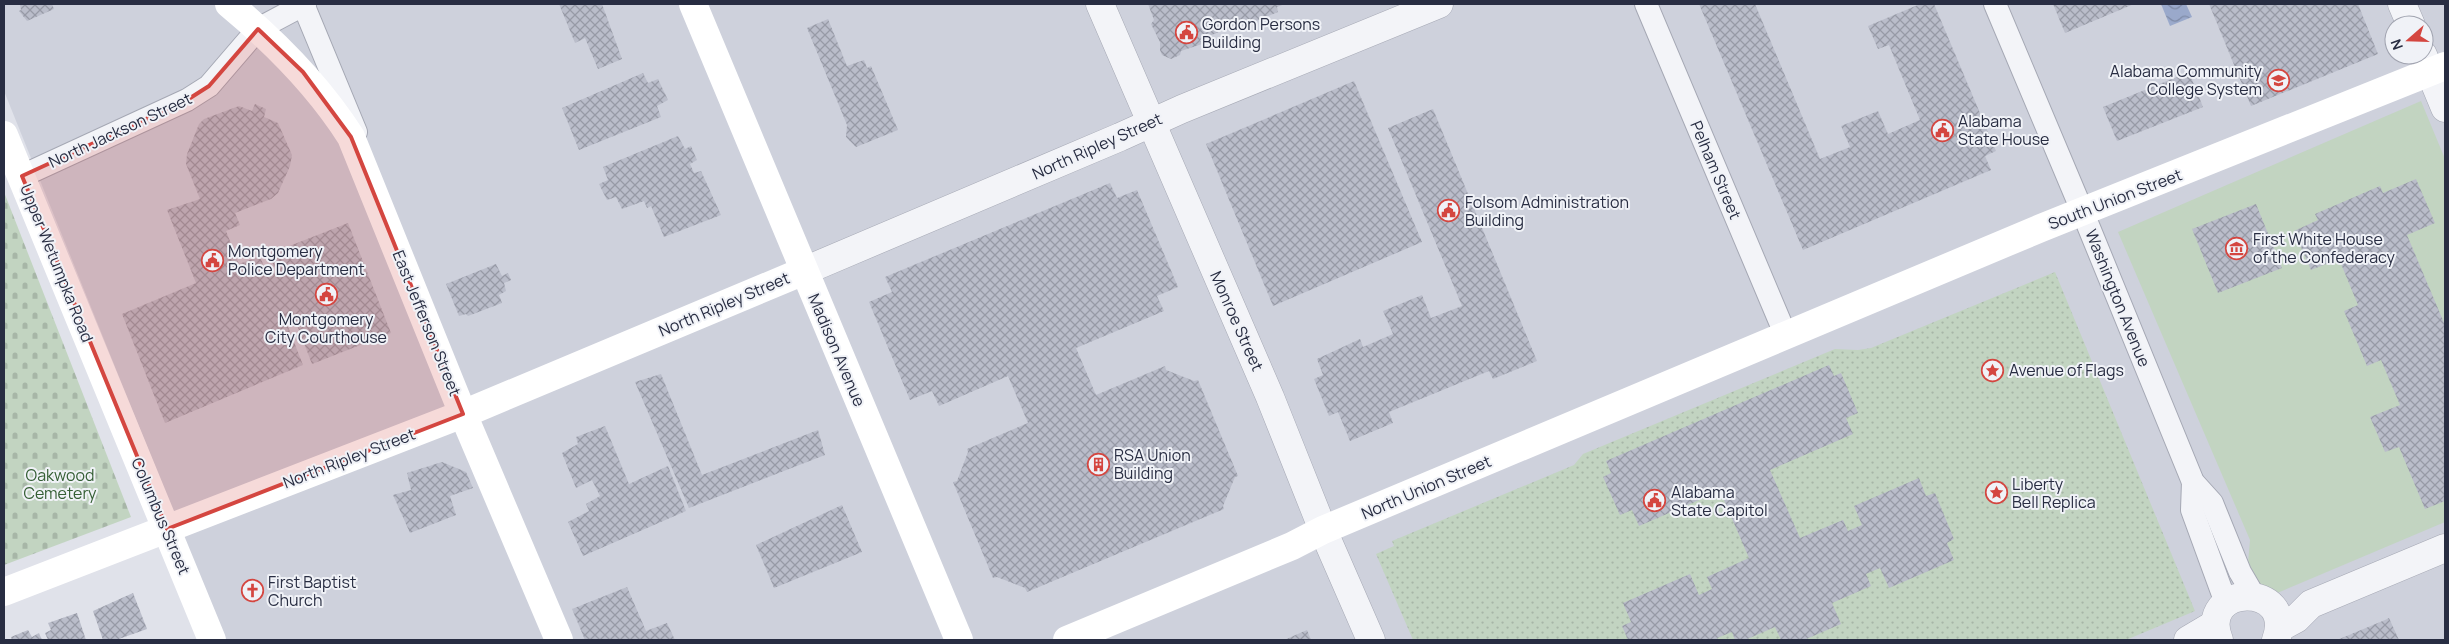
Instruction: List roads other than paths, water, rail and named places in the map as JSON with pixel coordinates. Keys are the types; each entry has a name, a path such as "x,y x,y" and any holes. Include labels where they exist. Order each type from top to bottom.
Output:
{"main road":[{"path":"229,4 303,72 330,104 351,137 377,197"},
{"name":"Madison Avenue","path":"693,4 959,640"},
{"name":"South Union Street","path":"1786,336 2041,228 2084,213 2433,65"},
{"name":"Upper Wetumpka Road","path":"4,135 110,391"},
{"name":"East Jefferson Street","path":"377,197 463,414 559,640"},
{"name":"North Ripley Street","path":"4,592 463,414 804,271"},
{"name":"North Union Street","path":"1067,640 1292,546 1323,530 1786,336"},
{"name":"Columbus Street","path":"110,391 212,640"}],"street":[{"name":"North Jackson Street","path":"22,176 187,100 209,86 258,29 304,4"},
{"name":"East Jefferson Street","path":"304,4 362,145 377,197"},
{"name":"Monroe Street","path":"1100,4 1270,397 1323,530 1371,640"},
{"name":"North Ripley Street","path":"804,271 1152,123 1439,4"},
{"name":"Pelham Street","path":"1646,4 1786,336"},
{"name":"Washington Avenue","path":"1995,4 2084,213 2193,482 2212,503 2240,572 2270,617"},
{"path":"2433,65 2445,108"},
{"name":"Washington Avenue","path":"2193,482 2192,510 2220,622"},
{"path":"2188,640 2220,622 2242,596 2270,617 2296,619 2311,604 2445,548"}],"water":[{"path":"2161,4 2186,4 2192,17 2170,26"}],"place":[{"name":"Gordon Persons Building","path":"1186,33"},
{"name":"Alabama Community College System","path":"2278,80"},
{"name":"Alabama State House","path":"1942,130"},
{"name":"Folsom Administration Building","path":"1449,211"},
{"name":"First White House of the Confederacy","path":"2237,248"},
{"name":"Montgomery Police Department","path":"212,260"},
{"name":"Montgomery City Courthouse","path":"326,295"},
{"name":"Avenue of Flags","path":"1993,370"},
{"name":"RSA Union Building","path":"1098,464"},
{"name":"Liberty Bell Replica","path":"1996,493"},
{"name":"Alabama State Capitol","path":"1655,501"},
{"name":"First Baptist Church","path":"252,591"}],"park label":[{"name":"Oakwood Cemetery","path":"60,484"}]}
